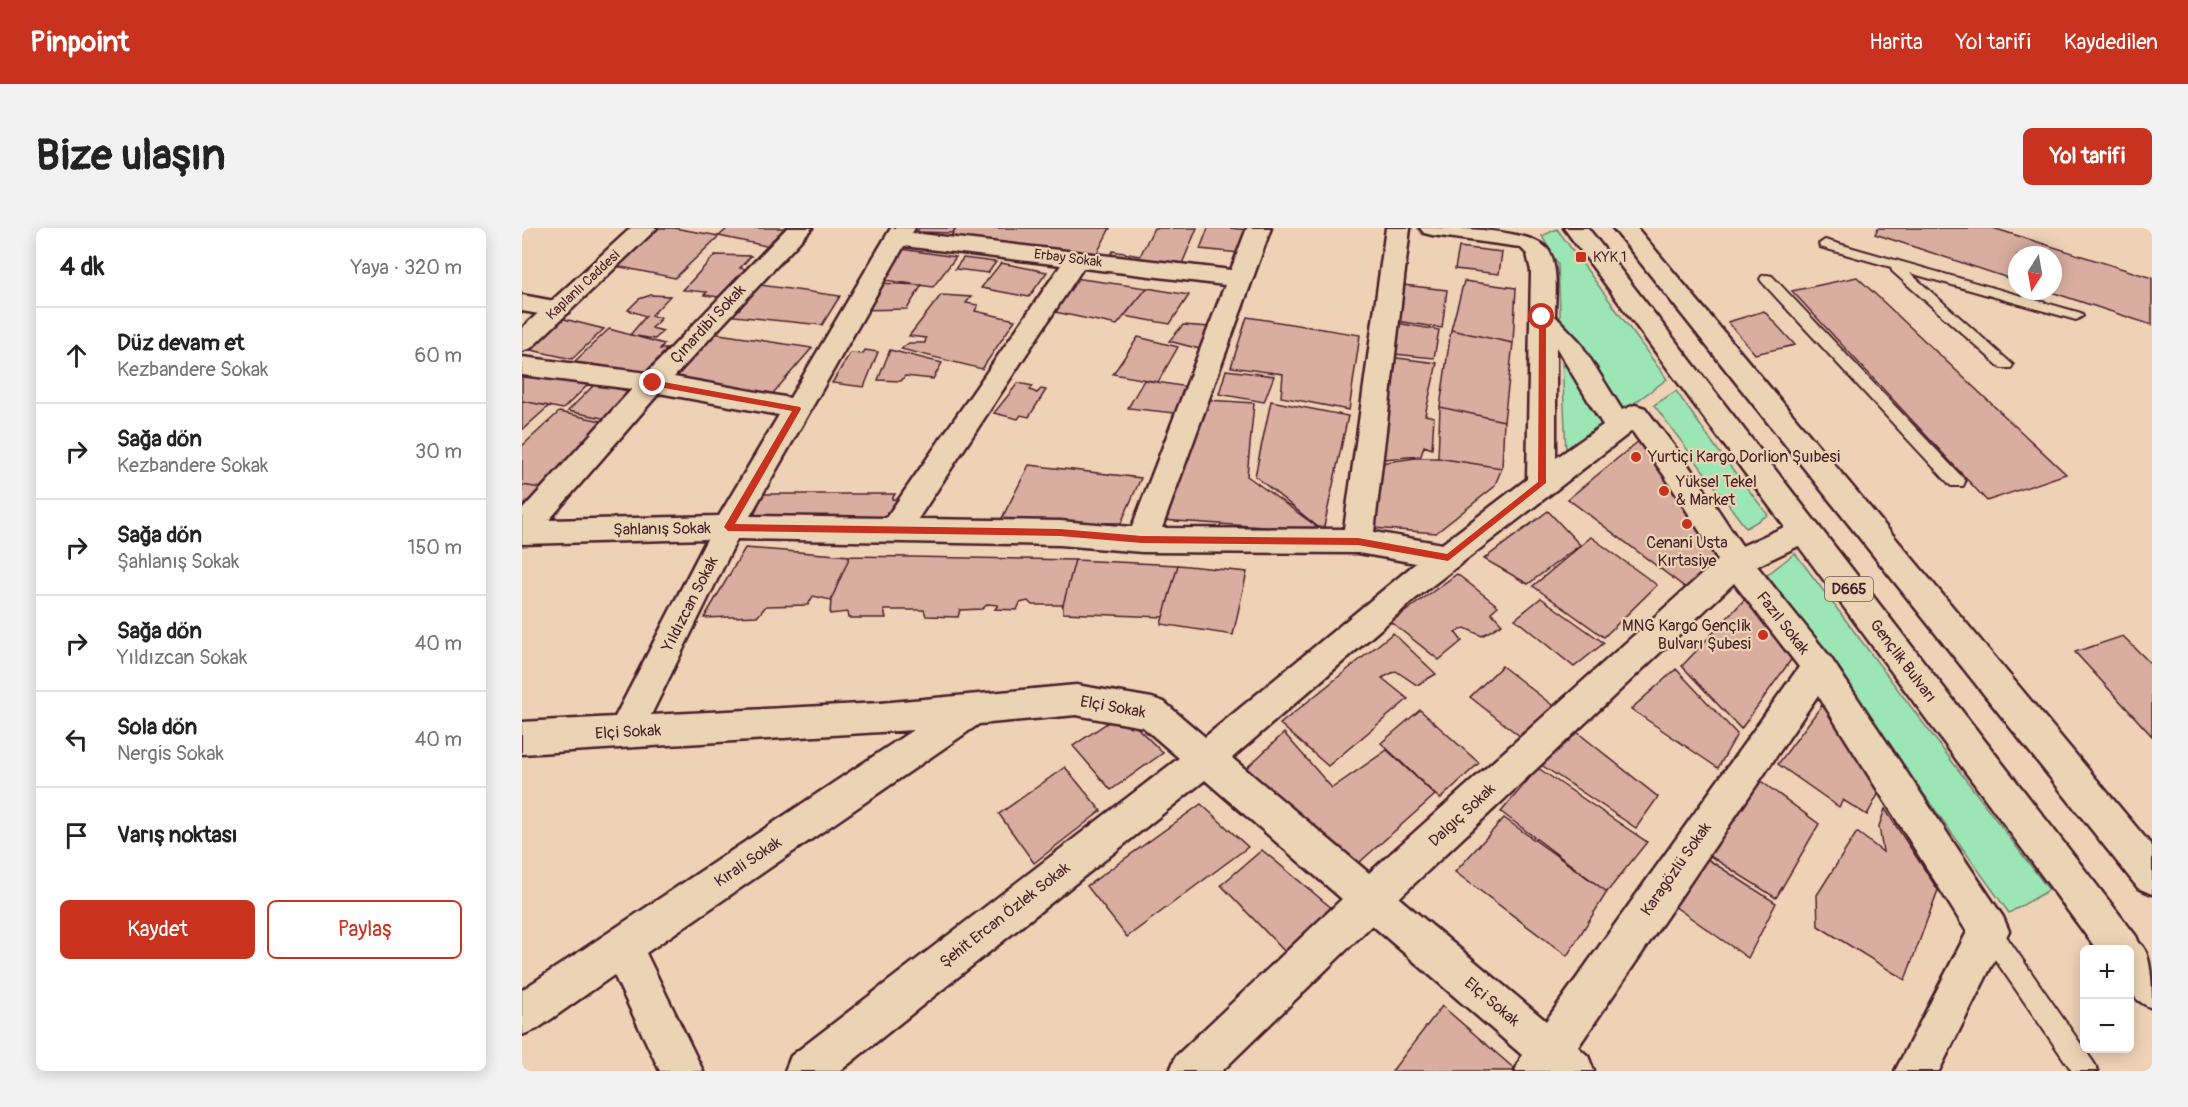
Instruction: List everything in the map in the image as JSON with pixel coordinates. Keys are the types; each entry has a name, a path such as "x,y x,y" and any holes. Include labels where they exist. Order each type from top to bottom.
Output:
{"main road":[{"name":"Kaplanlı Caddesi","path":"522,342 645,228"},
{"name":"Çınardibi Sokak","path":"522,531 653,383 800,228"},
{"path":"1142,540 1259,228"},
{"path":"1358,541 1398,228"},
{"path":"1432,228 1525,234 1538,252 1543,271 1542,483"},
{"name":"Gençlik Bulvarı","path":"1576,228 2118,945"},
{"path":"1625,228 2152,875"},
{"name":"Erbay Sokak","path":"900,233 1077,259 1240,279"},
{"name":"Yıldızcan Sokak","path":"626,732 728,527 900,233"},
{"path":"894,530 1077,259"},
{"path":"522,303 556,309"},
{"path":"1542,317 1570,347 1619,427"},
{"path":"522,366 653,383 797,409"},
{"name":"Fazıl Sokak","path":"1448,557 1542,483 1635,415 1674,467 1736,562 1818,667 1989,931"},
{"name":"Şahlanış Sokak","path":"522,531 728,527 1060,533 1142,540 1358,541 1448,557"},
{"name":"Dalgıç Sokak","path":"1191,1071 1370,899 1736,562 1804,530"},
{"path":"1205,759 1404,590 1448,557"},
{"name":"Karagözlü Sokak","path":"1553,1064 1818,667"},
{"name":"Elçi Sokak","path":"522,738 880,718 1076,700 1152,713 1370,899 1553,1064"},
{"name":"Kırali Sokak","path":"522,1014 974,709"},
{"name":"Şehit Ercan Özlek Sokak","path":"806,1071 1205,759"},
{"path":"1916,1071 1989,931"},
{"path":"622,948 682,1071"},
{"path":"2134,964 2152,988"}],"lane":[{"path":"1825,244 2076,316"},
{"path":"1894,265 2006,365"},
{"path":"1767,279 1957,482"},
{"path":"1989,931 2086,1071"}],"green space":[{"path":"1557,229 1667,379 1566,453 1558,264 1542,236"},
{"path":"1676,391 1768,515 1746,528 1654,405"},
{"path":"1795,553 2049,890 2009,913 1767,575"}],"building":[{"path":"654,228 674,228 719,236 675,278 611,265"},
{"path":"728,228 785,228 766,246 719,236"},
{"path":"919,228 955,228 953,233 917,232"},
{"path":"956,228 1110,228 1096,255 950,238"},
{"path":"1154,228 1197,228 1179,271 1107,262 1113,251 1140,256"},
{"path":"1208,228 1249,230 1240,253 1200,249"},
{"path":"1878,228 1993,228 2050,246 2008,246 2008,278 1875,234"},
{"path":"1459,247 1502,252 1499,274 1455,269"},
{"path":"901,249 956,257 933,287 877,279"},
{"path":"2062,250 2152,278 2152,325 2062,296"},
{"path":"715,255 751,256 740,268 746,269 719,297 704,295 707,292 683,290"},
{"path":"963,258 996,262 988,273 955,269"},
{"path":"1001,263 1047,272 1029,297 981,288"},
{"path":"1857,277 2066,474 1987,501 1792,291"},
{"path":"1074,278 1147,288 1117,325 1055,312"},
{"path":"1464,281 1516,288 1513,343 1451,330"},
{"path":"874,283 922,285 907,309 859,310"},
{"path":"753,284 840,296 822,325 724,315"},
{"path":"1394,284 1447,290 1442,328 1390,320"},
{"path":"1147,288 1189,295 1170,324 1124,316"},
{"path":"651,295 670,296 651,316 661,318 652,328 663,331 655,339 630,335 646,316 628,310 639,299"},
{"path":"941,295 971,297 966,303 978,305 975,311 1015,320 982,369 901,349 909,343 925,343 926,338 909,336"},
{"path":"1764,311 1795,345 1755,354 1728,322"},
{"path":"556,317 604,329 572,359 522,348"},
{"path":"1247,317 1360,335 1349,410 1281,397 1283,374 1231,367"},
{"path":"1390,322 1439,330 1434,358 1384,353"},
{"path":"1183,325 1210,327 1200,349 1169,341"},
{"path":"609,329 664,344 660,349 667,349 642,376 574,362"},
{"path":"1451,330 1513,343 1504,421 1440,407"},
{"path":"712,333 812,348 768,399 662,380"},
{"path":"1138,337 1178,347 1158,382 1113,374"},
{"path":"865,350 878,352 864,387 832,383 850,353 863,354"},
{"path":"890,350 942,363 933,379 905,376 901,381 878,380"},
{"path":"1381,356 1437,363 1425,415 1434,417 1432,449 1424,446 1421,456 1371,460"},
{"path":"1226,370 1274,376 1264,402 1219,394"},
{"path":"522,373 590,383 563,409 522,401"},
{"path":"1144,380 1188,387 1174,413 1128,408"},
{"path":"1018,383 1033,386 1030,390 1037,393 1041,389 1046,390 1029,417 1021,415 1018,419 994,413"},
{"path":"595,384 638,393 612,420 568,411"},
{"path":"1207,400 1254,403 1247,476 1323,531 1161,520"},
{"path":"522,401 549,406 522,430"},
{"path":"1271,401 1348,416 1323,531 1255,476"},
{"path":"1440,407 1504,421 1502,468 1438,458"},
{"path":"559,412 606,422 541,488 522,485 522,446"},
{"path":"1640,440 1725,560 1686,588 1568,499"},
{"path":"1415,458 1438,458 1502,468 1494,487 1436,533 1360,527 1366,465"},
{"path":"1029,465 1141,478 1121,523 1000,522"},
{"path":"522,485 541,488 522,509"},
{"path":"762,494 895,494 892,499 904,500 897,514 887,512 885,525 751,524"},
{"path":"1548,511 1580,545 1528,584 1484,559"},
{"path":"1591,537 1657,585 1604,637 1533,586"},
{"path":"745,548 850,556 831,600 813,596 808,605 766,606 758,616 704,618"},
{"path":"850,556 1075,560 1063,605 1032,605 1028,601 1020,603 1017,610 995,609 998,605 988,604 982,609 960,610 958,617 926,616 924,610 884,610 886,618 848,618 847,612 830,614 831,600"},
{"path":"1075,560 1178,565 1163,617 1063,613"},
{"path":"1178,565 1247,572 1233,635 1161,624"},
{"path":"1457,574 1498,606 1491,612 1502,624 1482,636 1465,628 1455,632 1462,641 1439,660 1391,622"},
{"path":"1541,598 1604,643 1574,667 1515,619"},
{"path":"1745,599 1793,657 1741,729 1682,666"},
{"path":"1393,633 1436,674 1417,685 1396,671 1382,678 1408,699 1328,766 1280,724"},
{"path":"2123,636 2152,665 2152,736 2075,652"},
{"path":"1502,666 1556,708 1526,741 1470,697"},
{"path":"1676,669 1737,734 1718,768 1631,709"},
{"path":"1822,705 1882,787 1867,815 1843,800 1839,807 1778,764"},
{"path":"1420,710 1479,763 1440,799 1381,743"},
{"path":"1122,713 1163,753 1111,790 1073,746"},
{"path":"1577,732 1658,797 1636,828 1540,764"},
{"path":"1284,733 1332,788 1387,750 1435,795 1353,868 1238,776"},
{"path":"1065,767 1101,811 1034,863 999,814"},
{"path":"1538,768 1647,842 1607,892 1501,812"},
{"path":"1754,776 1819,824 1776,898 1699,849"},
{"path":"1201,804 1248,847 1127,937 1087,886"},
{"path":"1885,809 1938,890 1905,980 1818,926 1817,895 1857,832 1883,852 1879,826"},
{"path":"1504,818 1607,892 1567,956 1455,872"},
{"path":"1262,850 1334,910 1286,953 1221,885"},
{"path":"1701,855 1776,903 1748,958 1674,906"},
{"path":"1442,1006 1517,1071 1392,1071"}],"place":[{"name":"KYK 1","path":"1581,257"},
{"name":"Yurtiçi Kargo Dorlion Şuıbesi","path":"1636,457"},
{"name":"Yüksel Tekel & Market","path":"1664,491"},
{"name":"Cenani Usta Kırtasiye","path":"1687,524"},
{"name":"MNG Kargo Gençlik Bulvarı Şubesi","path":"1763,635"}],"route":[{"path":"653,383 797,409 728,527 1060,533 1142,540 1358,541 1448,557 1542,483 1542,317"}]}
